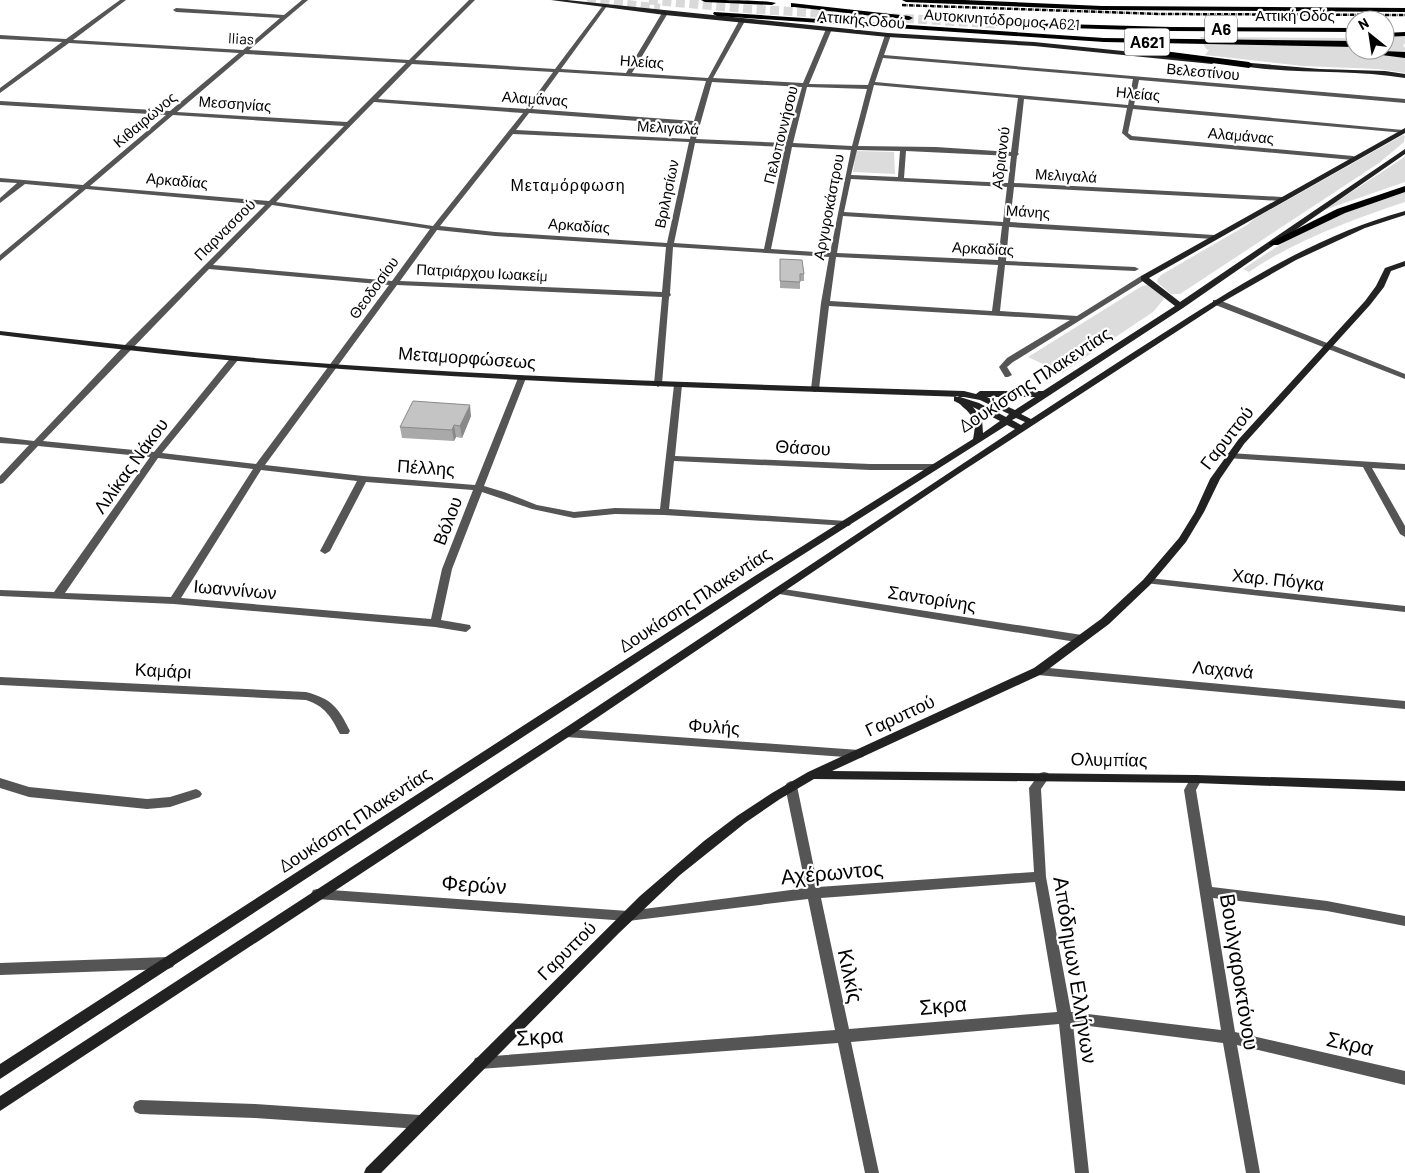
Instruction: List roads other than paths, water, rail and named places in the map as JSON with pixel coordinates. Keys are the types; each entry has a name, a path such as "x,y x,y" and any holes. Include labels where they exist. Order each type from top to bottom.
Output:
{"highway":[{"path":"705,0 772,3"},
{"name":"Αττική Οδός","path":"906,0 1140,9 1405,10"},
{"path":"960,3 1064,0"},
{"path":"1078,0 1405,4"},
{"path":"1294,0 1402,19"},
{"path":"1314,0 1402,19"},
{"path":"794,4 1249,65"},
{"name":"Αυτοκινητόδρομος Α621","path":"717,14 1152,42 1305,44"},
{"name":"Αττική Οδός","path":"996,24 1171,29 1345,30"},
{"path":"1008,32 1345,36"},
{"path":"1008,32 1305,44 1345,48"},
{"path":"1305,44 1345,44"},
{"path":"1274,243 1341,211 1405,189"}],"street":[{"path":"0,91 123,0"},
{"name":"Κιθαιρώνος","path":"0,259 305,0"},
{"name":"Παρνασσού","path":"0,481 127,348 472,0"},
{"name":"Αττικής Οδού","path":"554,0 606,3 665,13 888,35 1034,44 1185,60 1320,71 1385,73 1405,76"},
{"name":"Θεοδοσίου","path":"174,601 258,468 394,283 527,112 606,3"},
{"path":"176,10 285,17"},
{"path":"628,73 665,13"},
{"name":"Βριλησίων","path":"658,384 670,245 696,123 710,79 742,21"},
{"name":"Πελοποννήσου","path":"767,250 789,145 805,84 828,29"},
{"name":"Αργυροκάστρου","path":"815,389 833,255 854,148 871,85 888,35"},
{"path":"0,37 68,41"},
{"name":"Ilias","path":"68,41 413,61"},
{"name":"Βελεστίνου","path":"880,56 1405,101"},
{"name":"Ηλείας","path":"413,61 805,84 871,85 1404,131"},
{"path":"1131,106 1136,78"},
{"name":"Αδριανού","path":"996,312 1022,97"},
{"name":"Αλαμάνας","path":"373,100 696,123"},
{"name":"Μεσσηνίας","path":"0,103 350,124"},
{"name":"Αλαμάνας","path":"1131,106 1125,133 1128,137 1134,139 1353,158"},
{"name":"Δουκίσσης Πλακεντίας","path":"1008,374 1003,367 1005,364 1078,318 1214,237 1404,131"},
{"name":"Μελιγαλά","path":"511,132 692,142 903,150 936,149 1016,154"},
{"path":"901,180 903,150"},
{"name":"Δουκίσσης Πλακεντίας","path":"0,1072 1047,394 1274,243 1405,151"},
{"name":"Μελιγαλά","path":"849,177 1282,200"},
{"name":"Αρκαδίας","path":"0,180 271,203 436,228 495,234 833,255 1135,269"},
{"path":"0,201 23,182"},
{"name":"Δουκίσσης Πλακεντίας","path":"0,1104 317,894 566,733 777,591 1216,302 1293,258 1363,227 1405,213"},
{"name":"Μάνης","path":"841,214 1214,237"},
{"name":"Γαρυττού","path":"370,1173 628,916 731,826 791,786 812,775 1038,672 1082,639 1149,581 1197,517 1215,479 1230,456 1359,313 1386,278 1388,270 1405,263"},
{"name":"Πατριάρχου Ιωακείμ","path":"207,267 394,283 666,295"},
{"path":"1144,278 1180,306"},
{"path":"1216,302 1405,377"},
{"path":"826,303 1078,318"},
{"name":"Μεταμορφώσεως","path":"0,333 127,348 333,366 522,378 934,393 983,398 1015,414 1026,426"},
{"name":"Λιλίκας Νάκου","path":"57,596 156,455 235,358"},
{"name":"Βόλου","path":"436,623 447,569 522,378"},
{"path":"664,512 678,384"},
{"path":"961,397 1047,394"},
{"path":"961,397 980,423 977,439"},
{"name":"Μεταμορφώσεως","path":"961,397 1006,420 1026,426"},
{"name":"Πέλλης","path":"0,440 156,455 363,480 479,488 535,507 563,514 574,515 615,511 664,512 846,524"},
{"path":"1230,456 1405,467"},
{"name":"Θάσου","path":"670,458 870,467 935,467"},
{"path":"1366,465 1405,534"},
{"path":"325,551 363,480"},
{"name":"Χαρ. Πόγκα","path":"1149,581 1405,609"},
{"name":"Σαντορίνης","path":"777,591 1082,639"},
{"name":"Ιωαννίνων","path":"0,593 174,601 436,623 466,628"},
{"name":"Λαχανά","path":"1038,672 1405,705"},
{"name":"Καμάρι","path":"0,681 306,696 322,701 334,710 344,731"},
{"name":"Φυλής","path":"566,733 859,754"},
{"name":"Ολυμπίας","path":"812,775 1044,776 1405,786"},
{"name":"Απόδημων Ελλήνων","path":"1044,776 1035,788 1040,877 1066,1017 1082,1173"},
{"name":"Βουλγαροκτόνου","path":"1196,779 1190,790 1229,1038 1253,1173"},
{"path":"4,784 29,792 147,804 170,802 196,794"},
{"name":"Κιλκίς","path":"791,786 872,1173"},
{"name":"Αχέρωντος","path":"628,916 812,893 1040,877"},
{"path":"1206,892 1327,906 1405,921"},
{"name":"Φερών","path":"317,894 628,916"},
{"path":"0,968 168,963"},
{"name":"Σκρα","path":"480,1063 1066,1017 1229,1038 1405,1078"},
{"path":"140,1107 254,1111 420,1122"}],"tunnel":[{"path":"587,0 660,8"},
{"path":"649,0 750,9 996,24"}],"railway":[{"path":"902,5 1159,14 1405,15"}],"district":[{"name":"Μεταμόρφωση","path":"568,185"}]}
